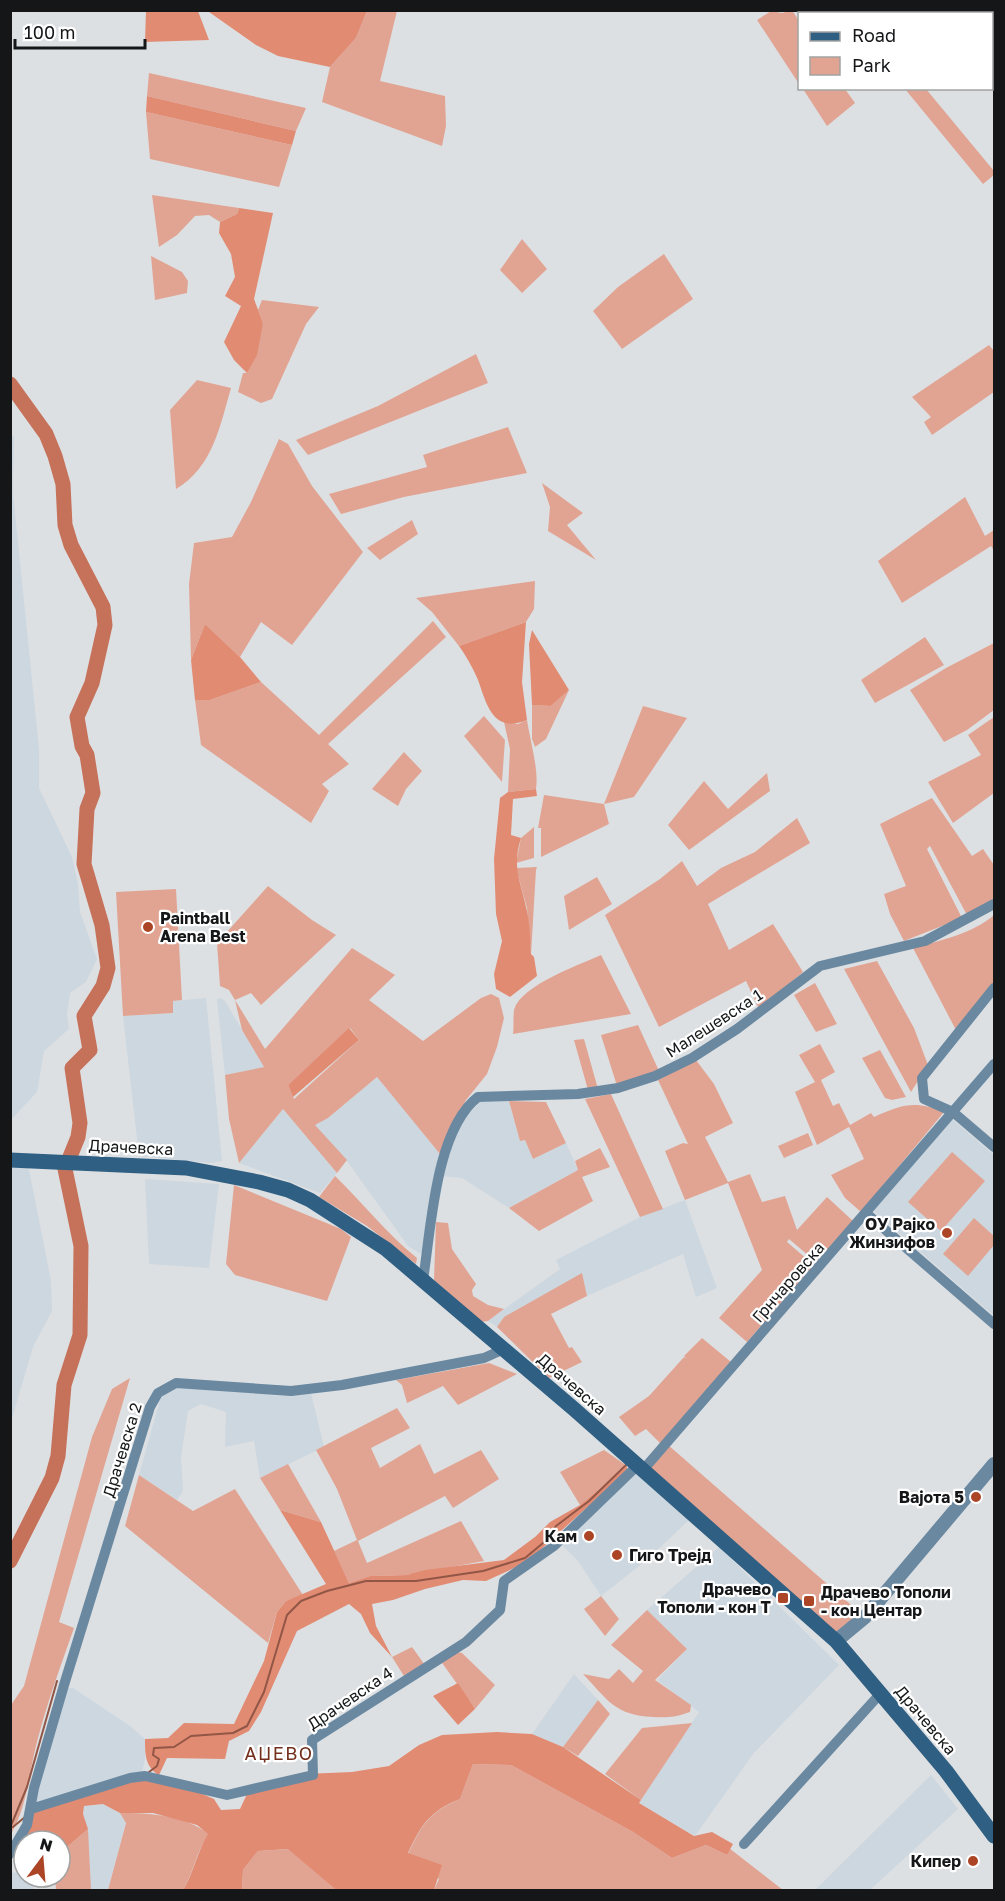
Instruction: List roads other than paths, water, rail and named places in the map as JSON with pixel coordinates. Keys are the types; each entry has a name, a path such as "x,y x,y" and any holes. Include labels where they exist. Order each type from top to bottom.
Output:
{"main road":[{"name":"Драчевска","path":"12,1158 226,1174 288,1190 340,1218 386,1249 504,1349 787,1598 842,1637 880,1694 946,1771 994,1836"}],"street":[{"name":"Малешевска 1","path":"423,1280 438,1186 449,1142 460,1119 478,1097 574,1095 618,1088 655,1076 692,1058 737,1029 820,966 925,941 994,903"},
{"path":"994,988 922,1078 924,1099 953,1112 994,1147"},
{"name":"Грнчаровска","path":"640,1468 866,1213 994,1064"},
{"path":"866,1213 994,1324"},
{"name":"Драчевска 2","path":"10,1854 23,1833 31,1809 34,1788 64,1685 150,1407 158,1393 176,1383 291,1391 342,1385 484,1358 504,1349"},
{"path":"842,1637 865,1617 994,1464"},
{"name":"Драчевска 4","path":"31,1809 130,1778 146,1776 227,1795 313,1775 310,1748 312,1740 466,1642 500,1610 504,1581 554,1546 640,1468"},
{"path":"744,1844 880,1694"}],"waterway":[{"path":"10,384 46,434 63,484 65,525 71,545 103,607 105,625 92,683 77,717 82,746 87,755 93,793 87,809 84,864 102,925 108,968 103,986 84,1016 90,1050 72,1068 80,1123 78,1137 65,1169 81,1246 80,1335 64,1385 58,1456 52,1478 10,1561"},
{"path":"149,1772 157,1766 159,1759 153,1755 154,1748 174,1747 191,1736 233,1733 247,1726 264,1692 287,1615 301,1601 327,1591 366,1581 416,1581 483,1571 525,1558 543,1543 556,1526 589,1501 626,1465"},
{"path":"10,1828 27,1787 57,1681"},
{"path":"13,1827 25,1817"}],"place":[{"name":"Paintball Arena Best","path":"148,927"},
{"name":"ОУ Рајко Жинзифов","path":"947,1233"},
{"name":"Вајота 5","path":"976,1497"},
{"name":"Кам","path":"589,1536"},
{"name":"Гиго Трејд","path":"617,1555"},
{"name":"Драчево Тополи - кон Т","path":"783,1598"},
{"name":"Драчево Тополи - кон Центар","path":"809,1601"},
{"name":"Кипер","path":"973,1861"}],"district":[{"name":"АЏЕВО","path":"279,1754"}]}
